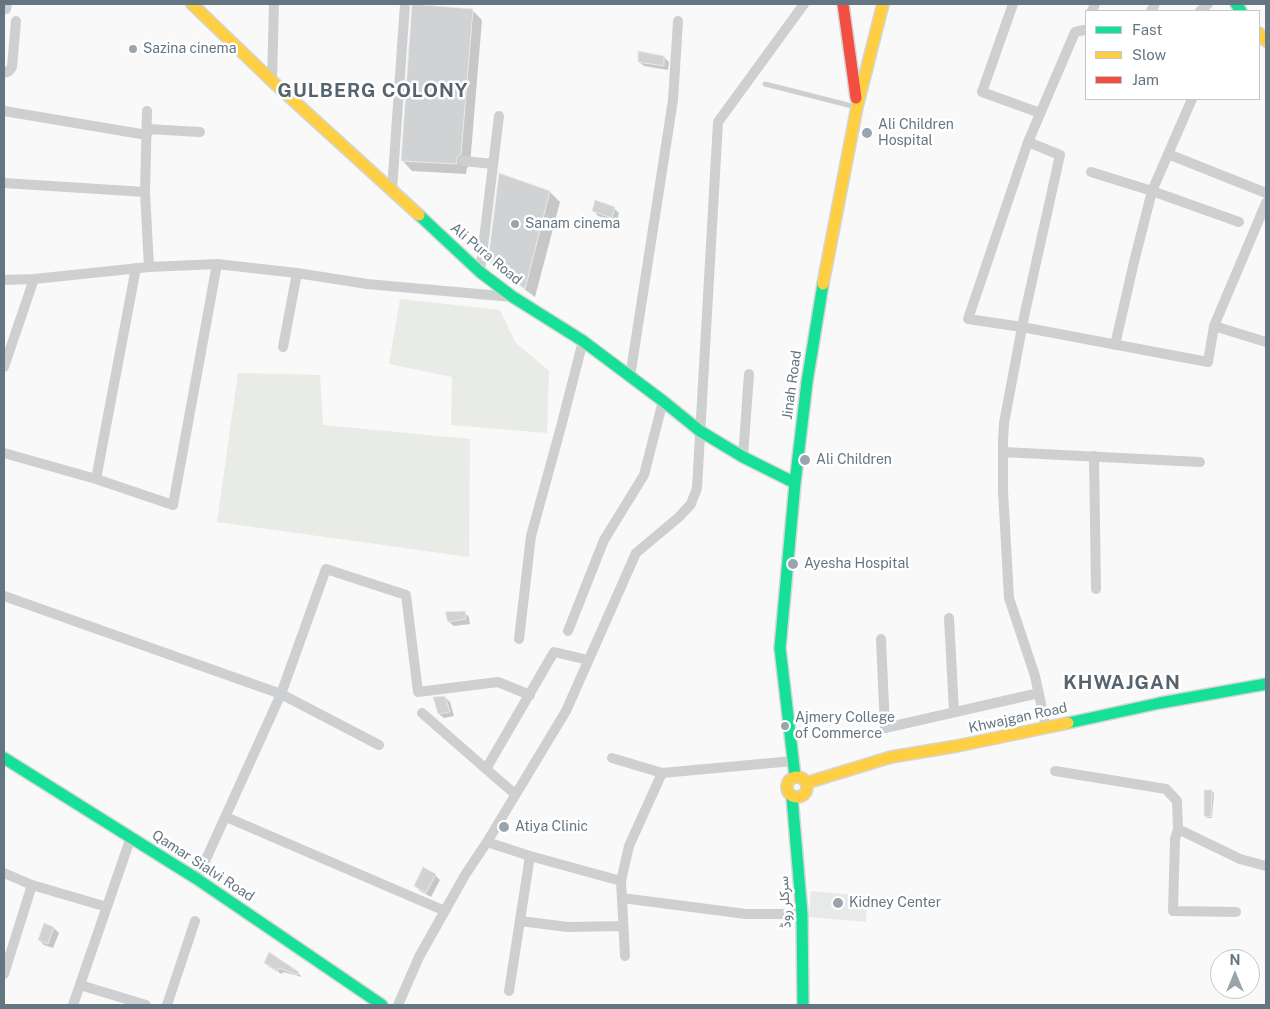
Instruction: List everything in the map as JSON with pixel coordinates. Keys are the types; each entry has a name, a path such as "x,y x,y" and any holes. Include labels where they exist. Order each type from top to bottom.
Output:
{"street":[{"name":"Ali Pura Road","path":"192,4 272,81 480,272 513,297 583,341 700,431 742,457 796,483"},
{"path":"272,81 274,4"},
{"path":"392,190 405,4"},
{"path":"398,1005 419,957 465,875 566,711 636,553 691,504 696,488 718,122 804,4"},
{"path":"843,4 857,107"},
{"name":"Jinah Road","path":"795,776 780,648 807,382 827,262 857,107 883,4"},
{"path":"1013,4 982,92 1040,113"},
{"path":"4,73 12,67 16,21"},
{"path":"630,378 673,100 678,21"},
{"path":"1085,28 1075,32 1028,142 968,319 1022,327 1208,362 1214,326 1266,203"},
{"path":"1115,345 1152,191 1192,100"},
{"path":"4,111 147,132 200,132"},
{"path":"147,111 145,192 149,267"},
{"path":"480,272 498,116"},
{"path":"1028,142 1060,155 1022,327 1004,423 1002,441 1003,491 1009,598 1035,676 1046,728"},
{"path":"1168,154 1266,193"},
{"path":"463,161 493,164"},
{"path":"1091,172 1152,191 1239,222"},
{"path":"4,183 145,192"},
{"path":"4,453 96,479 173,505 217,264"},
{"path":"4,280 34,279 149,267 217,264 297,273 367,284 513,297"},
{"path":"96,479 136,268"},
{"path":"282,347 297,273"},
{"path":"4,367 34,279"},
{"path":"1214,326 1266,342"},
{"path":"519,639 530,536 583,341"},
{"path":"742,457 749,374"},
{"path":"568,631 604,540 644,475 663,401"},
{"path":"1003,452 1200,462"},
{"path":"1094,456 1096,589"},
{"path":"197,879 281,694 326,569 406,595 418,692 498,682 530,695"},
{"path":"4,596 281,694 379,745"},
{"path":"949,618 954,712"},
{"path":"881,639 885,728 1038,693"},
{"path":"486,769 554,652 588,660"},
{"name":"Khwajgan Road","path":"806,782 891,757 957,746 1160,703 1266,684"},
{"path":"422,713 515,794"},
{"name":"Qamar Sialvi Road","path":"4,758 197,879 382,1005"},
{"path":"612,758 662,773 793,761"},
{"path":"1055,771 1166,789 1177,801 1178,829 1175,839 1173,910 1236,912"},
{"path":"625,956 621,881 629,846 662,773"},
{"path":"795,776 802,778 806,782 807,790 801,796 792,797 787,792 786,784 790,778 795,776"},
{"name":"سرکلر روڈ","path":"792,797 802,914 803,1005"},
{"path":"226,817 445,912"},
{"path":"1178,829 1240,859 1266,866"},
{"path":"73,1005 130,837"},
{"path":"487,842 621,881"},
{"path":"509,991 530,856"},
{"path":"4,873 32,885 107,907"},
{"path":"4,974 32,885"},
{"path":"622,898 746,914 802,914"},
{"path":"167,1005 196,921"},
{"path":"520,921 568,927 624,926"},
{"path":"80,985 146,1005"}],"lane":[{"path":"765,84 857,107"}],"shaded area":[{"path":"400,299 500,310 515,342 549,371 547,433 451,425 452,377 389,364"},
{"path":"238,373 320,375 323,425 470,439 469,557 217,522"},
{"name":"Kidney Center","path":"811,891 867,896 866,922 809,917"}],"building":[{"path":"412,4 473,9 461,155 457,157 457,164 401,161"},
{"path":"638,51 664,56 664,66 638,62"},
{"name":"Sanam cinema","path":"499,173 550,191 525,289 488,261"},
{"path":"595,200 615,207 612,218 592,211"},
{"path":"465,611 466,619 448,622 445,612"},
{"path":"445,696 450,712 438,714 433,697"},
{"path":"1204,790 1212,790 1211,817 1204,816"},
{"path":"423,867 436,874 426,893 414,886"},
{"path":"44,923 54,927 48,944 38,940"},
{"path":"269,952 299,972 297,975 279,968 278,971 264,963"}],"traffic: fast":[{"path":"1236,4 1240,10"},
{"path":"419,215 480,272 513,297 583,341 700,431 743,457 795,483"},
{"path":"795,776 780,648 795,483 807,382 823,284"},
{"path":"1068,723 1160,703 1266,684"},
{"path":"4,758 197,879 382,1005"},
{"path":"792,797 802,914 803,1005"}],"traffic: slow":[{"path":"192,4 272,81 419,215"},
{"path":"823,284 857,107 883,4"},
{"path":"1260,34 1266,41"},
{"path":"806,783 891,757 957,746 1068,723"},
{"path":"793,777 801,777 807,783 807,787 807,791 801,797 793,797 787,791 787,783 793,777"}],"traffic: jam":[{"path":"843,4 856,98"}],"place":[{"name":"Sazina cinema","path":"133,49"},
{"name":"Ali Children Hospital","path":"867,133"},
{"name":"Sanam cinema","path":"515,224"},
{"name":"Ali Children","path":"805,460"},
{"name":"Ayesha Hospital","path":"793,564"},
{"name":"Ajmery College of Commerce","path":"785,726"},
{"name":"Atiya Clinic","path":"504,827"},
{"name":"Kidney Center","path":"838,903"}],"district":[{"name":"GULBERG COLONY","path":"373,91"},
{"name":"KHWAJGAN","path":"1122,683"}]}
